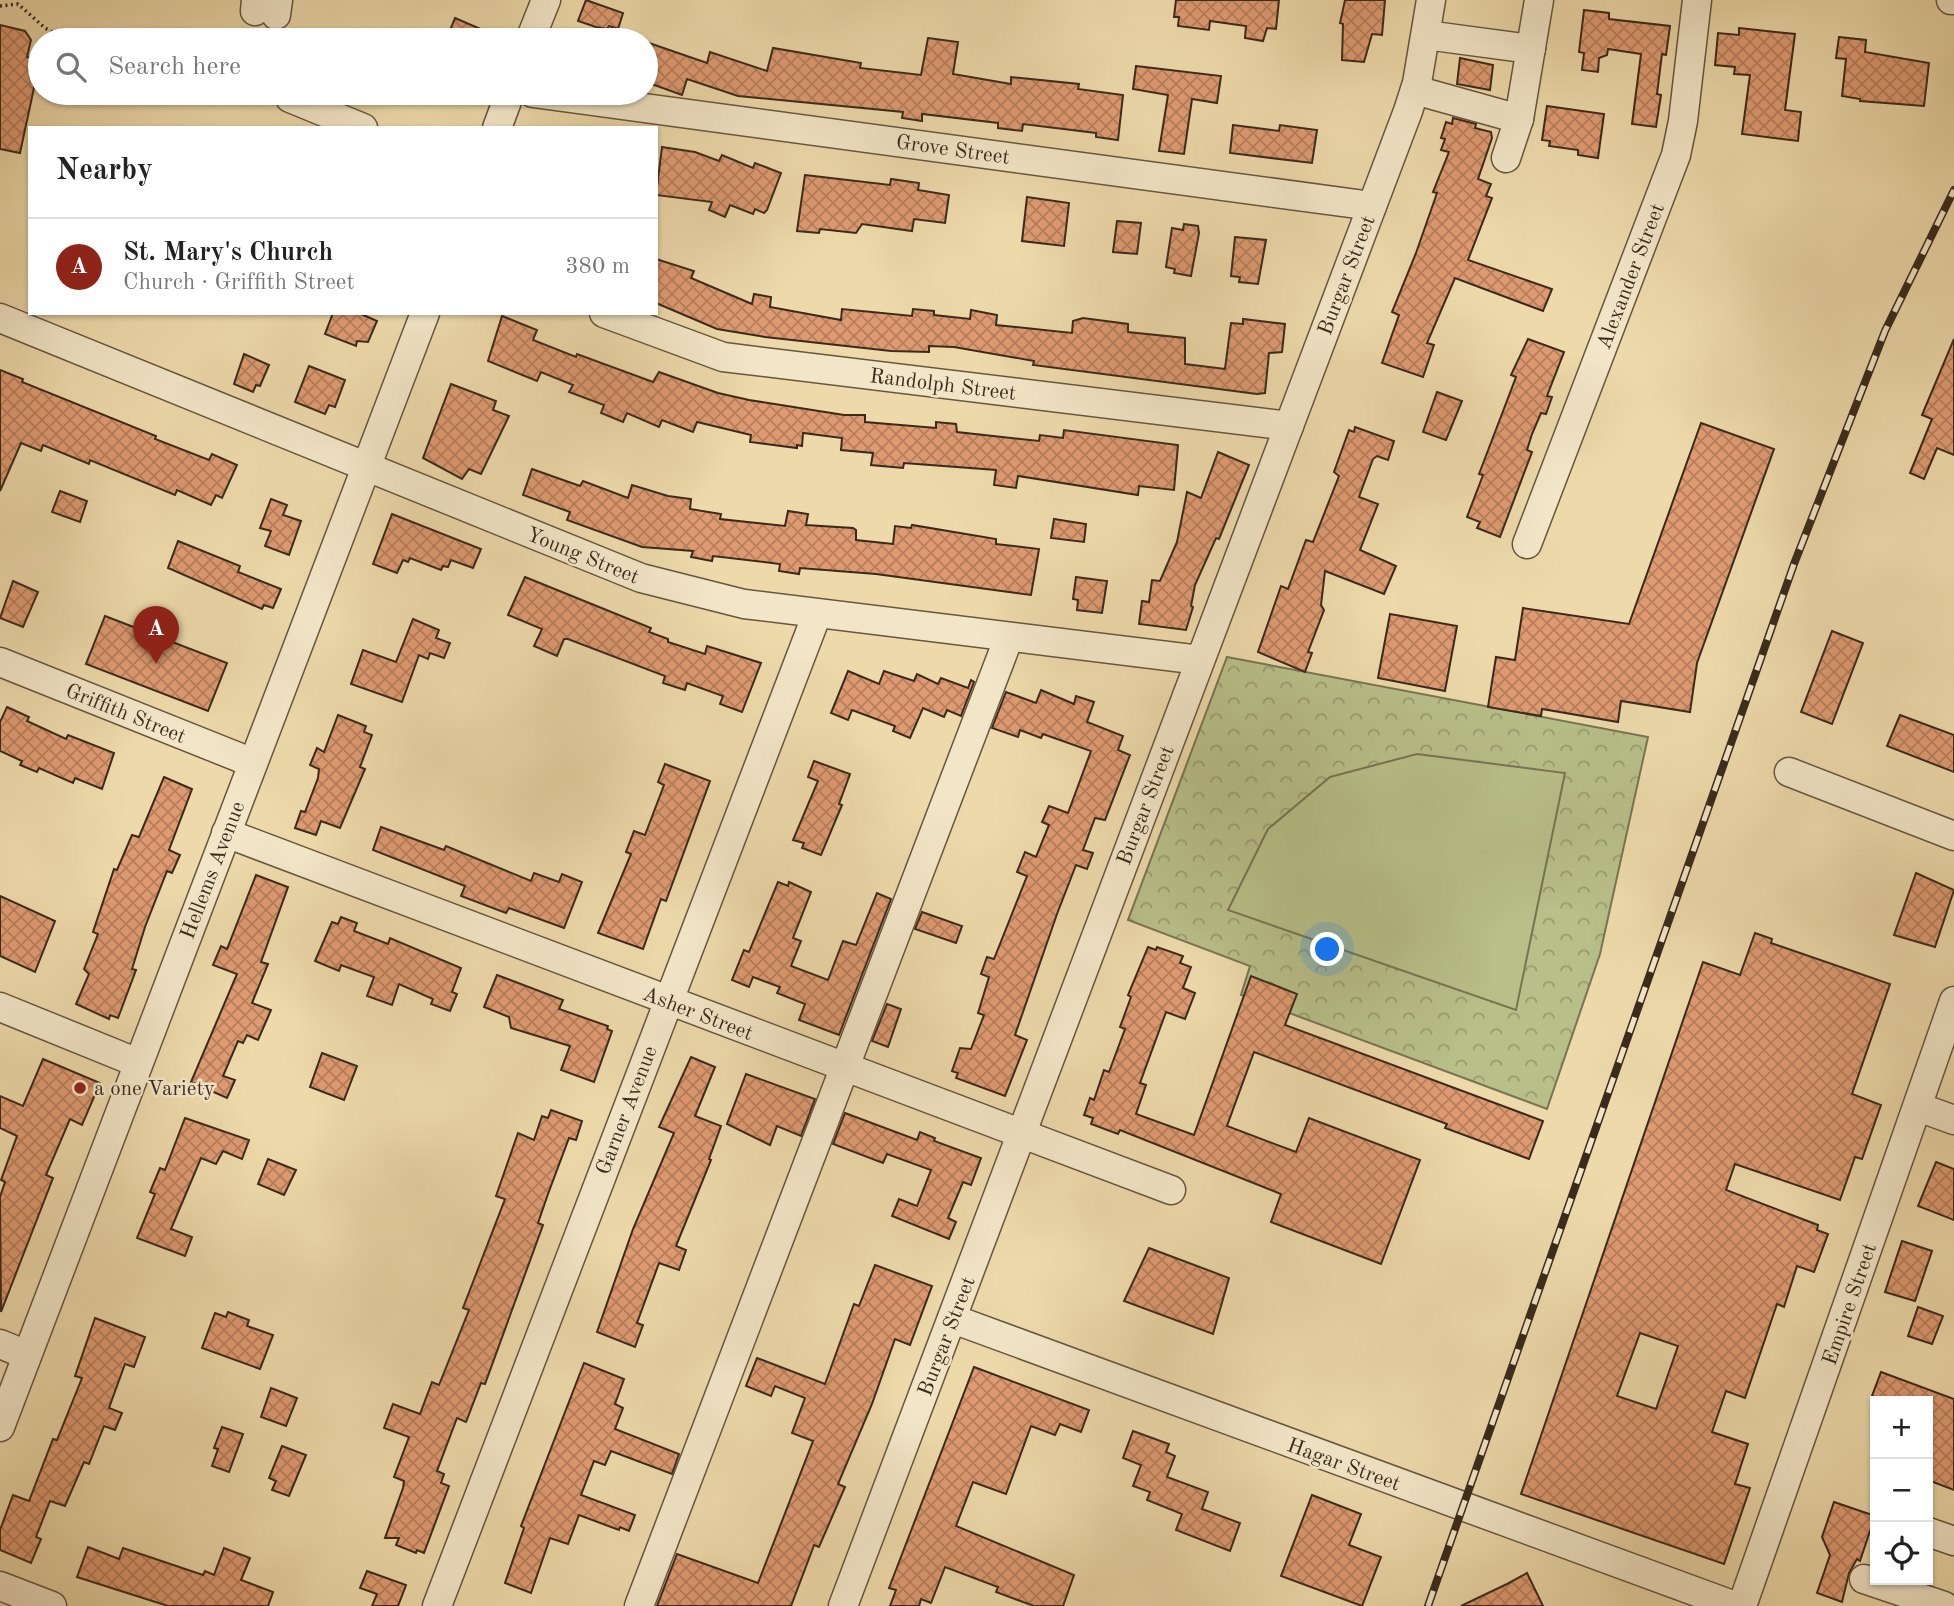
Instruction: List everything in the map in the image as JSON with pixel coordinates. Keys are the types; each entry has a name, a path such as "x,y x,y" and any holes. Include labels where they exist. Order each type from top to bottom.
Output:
{"street":[{"path":"535,28 546,0"},
{"name":"Burgar Street","path":"843,1606 1415,90 1431,0"},
{"path":"1506,158 1519,119 1539,0"},
{"name":"Alexander Street","path":"1527,544 1676,155 1683,121 1697,0"},
{"path":"1426,35 1531,49"},
{"path":"1415,90 1519,119"},
{"path":"305,105 358,126"},
{"path":"497,126 505,105"},
{"name":"Grove Street","path":"622,105 1372,206"},
{"name":"Hellems Avenue","path":"0,1427 424,315"},
{"name":"Randolph Street","path":"609,315 691,347 735,359 1289,426"},
{"name":"Young Street","path":"0,318 641,579 709,598 817,614 1200,660"},
{"name":"Garner Avenue","path":"437,1606 817,614"},
{"path":"639,1606 847,1069 1009,637"},
{"name":"Griffith Street","path":"0,662 253,763"},
{"path":"1788,772 1954,836"},
{"name":"Asher Street","path":"226,833 1171,1190"},
{"name":"Empire Street","path":"1742,1606 1954,1001"},
{"path":"0,1007 138,1063"},
{"path":"1918,1107 1954,1120"},
{"name":"Hagar Street","path":"953,1319 1449,1504 1692,1598 1735,1606"},
{"path":"0,1344 27,1355"},
{"path":"1933,1534 1954,1541"},
{"path":"1864,1578 1944,1606"},
{"path":"0,1586 52,1606"},
{"path":"1950,1606 1954,1594"}],"path":[{"path":"0,6 18,4 45,28"}],"green space":[{"path":"1227,657 1648,737 1600,954 1547,1109 1241,995 1250,966 1128,920"},
{"path":"1417,754 1565,773 1516,1010 1228,910 1268,829 1330,777"}],"building":[{"path":"586,0 623,13 618,28 602,28 578,21"},
{"path":"1176,0 1279,0 1276,29 1267,28 1263,41 1245,38 1246,26 1210,21 1209,30 1178,26 1179,17 1174,17"},
{"path":"1345,0 1385,0 1382,35 1372,34 1364,62 1342,60 1343,24 1340,23"},
{"path":"1584,10 1609,13 1609,19 1670,26 1666,55 1662,54 1657,94 1661,95 1656,127 1632,124 1641,54 1608,49 1607,55 1599,58 1598,72 1582,70 1584,53 1579,52"},
{"path":"455,18 478,28 451,28"},
{"path":"0,25 25,31 28,36 28,105 30,105 20,153 0,149"},
{"path":"1739,28 1795,34 1785,110 1801,112 1798,141 1742,134 1750,75 1734,74 1735,67 1715,65 1718,33 1739,35"},
{"path":"1839,37 1866,40 1865,52 1929,63 1924,106 1860,101 1842,96 1846,59 1836,58"},
{"path":"928,38 958,42 953,74 1011,84 1011,77 1079,84 1078,89 1123,95 1118,140 1096,137 1096,133 1023,124 1022,131 998,128 998,123 922,114 922,121 902,118 903,112 738,96 687,79 682,95 658,86 658,46 707,63 710,52 767,71 773,48 861,63 860,68 921,75"},
{"path":"1460,58 1493,65 1490,90 1457,84"},
{"path":"1136,66 1221,76 1217,103 1192,99 1184,154 1159,151 1168,95 1133,89"},
{"path":"1547,106 1604,114 1598,158 1578,155 1578,150 1549,146 1550,141 1542,140"},
{"path":"1453,118 1476,124 1475,128 1491,132 1492,138 1478,179 1491,184 1486,196 1492,198 1468,260 1552,289 1543,311 1455,278 1427,343 1434,345 1423,377 1382,363 1399,315 1392,312 1416,253 1437,193 1433,192 1449,152 1441,150 1445,139 1441,138 1446,122 1452,124"},
{"path":"1233,125 1279,131 1280,125 1317,130 1312,163 1230,153"},
{"path":"662,147 695,152 719,161 722,155 753,168 755,163 781,173 764,213 755,209 753,214 730,205 725,217 709,210 712,202 658,195"},
{"path":"805,175 890,185 891,179 919,183 918,190 949,195 945,223 914,219 912,231 862,224 856,233 820,229 819,233 797,231"},
{"path":"1027,197 1069,203 1064,246 1022,241"},
{"path":"1117,221 1141,223 1137,254 1113,252"},
{"path":"1184,224 1198,226 1199,233 1191,276 1174,273 1175,269 1166,267 1172,228 1183,230"},
{"path":"1235,237 1266,240 1258,284 1239,282 1240,277 1231,276"},
{"path":"658,260 694,271 691,278 752,304 754,294 771,297 770,307 841,320 842,309 912,316 913,309 934,311 934,315 970,319 971,310 997,315 996,325 1072,333 1073,321 1083,318 1128,324 1128,332 1185,338 1185,364 1225,369 1231,323 1243,324 1243,319 1285,324 1282,352 1269,353 1265,393 1257,394 1033,365 1034,361 954,347 929,346 929,352 891,351 717,329 658,304"},
{"path":"332,315 364,315 377,321 368,342 357,341 356,346 325,334"},
{"path":"502,316 537,330 533,340 653,382 659,372 718,393 749,400 844,415 865,415 865,422 936,428 936,422 956,424 957,432 1039,441 1040,435 1063,438 1064,430 1178,445 1174,490 1139,486 1138,495 1018,476 1016,488 994,485 996,470 904,463 903,468 871,465 873,453 841,450 842,438 803,433 802,446 797,445 797,448 750,442 751,435 697,422 693,432 662,420 659,427 627,413 623,422 601,413 604,405 569,392 573,385 541,372 537,381 488,361"},
{"path":"1528,339 1564,352 1547,396 1552,397 1546,414 1541,413 1532,434 1527,450 1532,452 1500,537 1477,528 1480,522 1467,517 1483,475 1479,474 1516,377 1511,375"},
{"path":"1954,339 1954,455 1937,448 1924,479 1910,473 1932,419 1922,415"},
{"path":"244,354 269,365 260,386 256,385 253,392 234,384"},
{"path":"309,366 345,380 335,407 329,405 325,414 295,402"},
{"path":"0,370 23,379 22,382 156,436 155,439 209,460 212,454 237,465 222,498 216,495 211,505 177,490 175,495 90,460 89,464 43,445 41,451 21,443 0,491"},
{"path":"451,384 496,401 493,410 509,416 481,474 469,469 462,479 423,458"},
{"path":"1437,392 1462,401 1446,440 1423,432"},
{"path":"1701,423 1774,449 1697,663 1690,712 1621,701 1618,722 1542,709 1541,716 1488,707 1496,657 1515,660 1523,608 1629,624"},
{"path":"1355,427 1394,441 1388,460 1377,456 1373,459 1359,497 1378,504 1360,550 1396,566 1384,594 1325,571 1321,605 1324,610 1308,652 1312,653 1305,672 1258,652 1281,586 1288,589 1306,540 1313,542 1339,476 1334,472 1349,430 1354,432"},
{"path":"1218,452 1249,465 1219,539 1216,538 1195,585 1193,607 1186,630 1139,624 1142,601 1149,602 1152,580 1160,581 1177,542 1187,492 1201,498"},
{"path":"532,469 580,486 583,481 628,498 632,485 668,496 691,499 690,509 721,514 720,519 785,526 788,511 808,514 806,525 853,528 856,530 856,540 893,544 895,526 911,528 912,525 996,539 996,544 1039,549 1031,595 876,574 800,568 799,574 779,571 780,564 713,556 712,561 691,557 693,551 642,547 567,520 570,512 523,495"},
{"path":"60,491 87,501 80,522 52,512"},
{"path":"271,499 287,505 283,515 301,521 289,555 265,546 271,531 260,528"},
{"path":"392,514 481,549 473,568 451,560 448,567 443,566 441,570 410,558 408,562 403,560 397,573 373,564"},
{"path":"1054,519 1086,524 1084,542 1051,538"},
{"path":"178,541 240,566 238,572 281,589 273,608 264,605 262,609 168,568"},
{"path":"525,577 651,628 649,632 668,639 668,642 705,654 707,646 761,663 742,712 720,704 723,696 687,683 685,690 663,683 665,676 568,639 564,639 557,656 534,646 542,629 508,615"},
{"path":"1076,577 1107,581 1102,613 1077,610 1078,600 1073,599"},
{"path":"13,581 38,592 23,627 0,618"},
{"path":"1390,614 1457,626 1445,691 1378,678"},
{"path":"105,616 227,663 208,711 86,664"},
{"path":"413,619 439,630 436,638 450,643 444,658 430,653 428,659 419,655 402,702 351,684 363,650 396,662"},
{"path":"1832,631 1863,643 1832,724 1801,712"},
{"path":"848,671 879,684 884,671 914,681 917,674 938,684 941,678 968,688 971,680 974,682 961,716 947,710 944,717 923,708 910,738 893,731 895,726 852,710 848,720 831,713"},
{"path":"1041,690 1074,704 1076,696 1094,702 1087,722 1123,736 1118,750 1130,755 1105,820 1095,818 1083,850 1093,853 1087,869 1076,865 1057,914 1015,1035 1027,1040 1005,1096 956,1078 958,1073 952,1071 960,1048 971,1049 984,1015 978,1013 989,977 981,974 987,957 994,959 1027,876 1017,872 1025,852 1036,857 1049,825 1042,822 1049,806 1068,813 1091,751 1043,734 1041,738 1020,730 1018,737 992,728 1006,692 1036,703"},
{"path":"7,707 29,717 27,721 66,739 68,735 114,753 102,789 75,778 73,783 39,768 37,772 20,765 22,761 0,751 0,722"},
{"path":"338,715 366,726 364,732 372,735 360,767 365,769 340,828 321,821 316,835 295,828 301,811 305,812 318,778 319,769 310,765 317,748 324,752"},
{"path":"1900,715 1954,735 1954,772 1887,746"},
{"path":"814,761 850,774 839,804 842,805 821,855 802,848 804,843 793,840 818,781 808,777"},
{"path":"665,764 710,781 666,901 661,899 643,949 598,933 631,854 626,852 634,831 645,835 664,785 658,782"},
{"path":"164,777 192,789 169,850 180,855 172,873 167,871 145,927 132,969 136,970 118,1018 110,1015 109,1019 76,1004 89,974 84,969 98,934 93,932 114,869 117,870 132,835 139,837"},
{"path":"381,827 444,850 446,846 531,881 534,873 559,882 562,874 582,882 564,928 509,908 506,913 461,896 465,886 373,850"},
{"path":"1916,873 1954,890 1935,947 1894,935"},
{"path":"256,875 288,887 261,962 268,964 252,1003 271,1010 258,1040 247,1035 243,1043 238,1041 223,1076 235,1080 227,1098 191,1082 237,974 213,965 221,946 227,949"},
{"path":"778,882 788,886 789,882 811,892 793,938 801,941 791,966 828,980 843,941 856,945 877,893 891,899 839,1035 799,1020 805,1004 777,993 780,987 753,977 749,987 732,980 744,950 749,952"},
{"path":"0,896 55,921 35,972 0,956"},
{"path":"922,912 962,926 956,943 915,929"},
{"path":"341,917 357,923 354,931 388,944 390,938 461,968 452,992 457,994 450,1011 431,1004 433,999 399,984 392,1005 367,996 374,977 341,965 339,971 315,961 332,922 338,924"},
{"path":"1755,933 1772,939 1771,943 1890,984 1852,1094 1881,1105 1862,1159 1855,1157 1840,1200 1735,1164 1726,1190 1818,1225 1817,1230 1828,1234 1814,1272 1797,1266 1784,1307 1777,1304 1745,1398 1726,1391 1712,1432 1748,1444 1735,1484 1750,1488 1724,1564 1521,1494 1703,962 1740,975","holes":["1640,1333 1678,1346 1656,1409 1617,1396"]},
{"path":"1148,947 1156,950 1157,947 1183,956 1180,963 1191,967 1183,988 1195,993 1185,1019 1166,1012 1140,1083 1146,1085 1136,1114 1194,1135 1251,976 1297,994 1285,1025 1543,1121 1529,1159 1445,1128 1447,1124 1254,1052 1227,1126 1296,1152 1309,1118 1420,1160 1381,1264 1271,1222 1281,1194 1120,1130 1118,1134 1091,1124 1093,1118 1084,1115 1090,1098 1094,1100 1104,1070 1109,1072 1125,1029 1120,1027 1131,997 1128,995"},
{"path":"497,975 563,1000 559,1009 608,1026 607,1029 612,1031 594,1082 561,1070 570,1046 511,1028 509,1017 484,1007"},
{"path":"887,1004 901,1009 888,1047 872,1041"},
{"path":"322,1053 357,1066 344,1100 310,1087"},
{"path":"691,1057 715,1067 695,1116 721,1126 709,1159 711,1160 676,1246 686,1250 679,1270 659,1263 637,1323 643,1325 635,1347 597,1332 633,1229 674,1133 659,1127"},
{"path":"43,1059 100,1083 82,1125 70,1119 46,1175 53,1178 1,1312 0,1197 5,1182 1,1180 17,1136 0,1128 0,1096 23,1106"},
{"path":"746,1074 815,1099 801,1136 777,1126 770,1145 727,1124"},
{"path":"551,1110 582,1121 576,1140 569,1138 548,1194 538,1223 543,1225 485,1384 481,1383 466,1422 457,1418 437,1471 444,1474 441,1483 449,1486 424,1553 417,1550 416,1553 396,1545 399,1538 385,1538 403,1488 404,1481 394,1477 409,1437 384,1428 393,1404 420,1414 432,1382 439,1385 469,1310 463,1308 505,1199 496,1196 518,1133 534,1140 542,1116 548,1118"},
{"path":"845,1113 917,1140 920,1132 935,1138 934,1141 981,1158 971,1185 963,1182 948,1218 956,1222 949,1239 892,1216 899,1199 917,1206 931,1170 887,1154 883,1163 833,1144"},
{"path":"185,1118 249,1140 242,1159 223,1151 216,1164 201,1158 171,1229 192,1237 185,1256 137,1238 155,1194 150,1192 160,1168 165,1170"},
{"path":"268,1159 296,1170 284,1195 258,1184"},
{"path":"1936,1162 1954,1169 1954,1220 1918,1206"},
{"path":"1902,1241 1932,1251 1915,1301 1885,1292"},
{"path":"1149,1248 1229,1278 1213,1334 1124,1301"},
{"path":"875,1265 932,1286 910,1345 895,1339 872,1404 838,1484 845,1487 819,1547 814,1545 791,1606 657,1606 677,1554 758,1583 813,1441 792,1433 805,1398 775,1386 771,1396 746,1386 757,1358 825,1384 854,1304 859,1306"},
{"path":"1918,1307 1943,1316 1932,1344 1908,1336"},
{"path":"228,1312 249,1320 247,1326 273,1335 260,1369 202,1348 215,1313 226,1317"},
{"path":"95,1318 145,1337 134,1367 125,1364 109,1408 122,1413 115,1430 104,1426 89,1464 84,1462 65,1506 50,1501 36,1537 41,1539 31,1563 0,1550 0,1530 13,1495 29,1501 53,1439 57,1440 82,1378 75,1376"},
{"path":"584,1363 624,1379 615,1404 623,1408 615,1429 679,1454 672,1474 611,1451 605,1465 594,1461 581,1495 635,1515 629,1531 579,1515 568,1544 550,1538 531,1593 505,1583 524,1528 521,1526"},
{"path":"974,1367 1089,1410 1081,1432 1060,1424 1055,1435 1031,1426 1006,1494 973,1482 956,1526 1074,1575 1063,1606 1034,1606 996,1592 998,1587 945,1567 931,1603 921,1599 919,1606 890,1606 896,1590 889,1588"},
{"path":"1881,1372 1954,1399 1954,1490 1933,1482 1933,1396 1872,1396"},
{"path":"271,1388 297,1398 286,1426 261,1417"},
{"path":"222,1427 243,1434 229,1472 212,1466 218,1449 214,1448"},
{"path":"1133,1431 1169,1444 1166,1452 1175,1456 1167,1477 1208,1492 1202,1509 1240,1523 1230,1551 1176,1530 1182,1514 1147,1500 1150,1492 1133,1486 1141,1465 1123,1458"},
{"path":"282,1446 306,1455 289,1496 272,1490 276,1481 269,1478"},
{"path":"1312,1495 1361,1514 1349,1545 1381,1557 1362,1606 1281,1576"},
{"path":"1834,1502 1870,1514 1870,1531 1860,1561 1857,1559 1849,1573 1842,1602 1817,1593 1830,1555 1822,1537"},
{"path":"88,1547 119,1559 123,1548 203,1575 205,1571 214,1575 224,1548 250,1558 241,1580 273,1592 268,1606 168,1606 77,1577"},
{"path":"367,1571 406,1585 398,1606 372,1606 377,1594 360,1588"},
{"path":"1527,1573 1543,1606 1461,1606 1507,1584"}],"railway":[{"path":"1428,1606 1794,564 1885,331 1954,190"}],"place":[{"name":"St. Mary's Church","path":"156,664"},
{"name":"a one Variety","path":"80,1088"}]}
